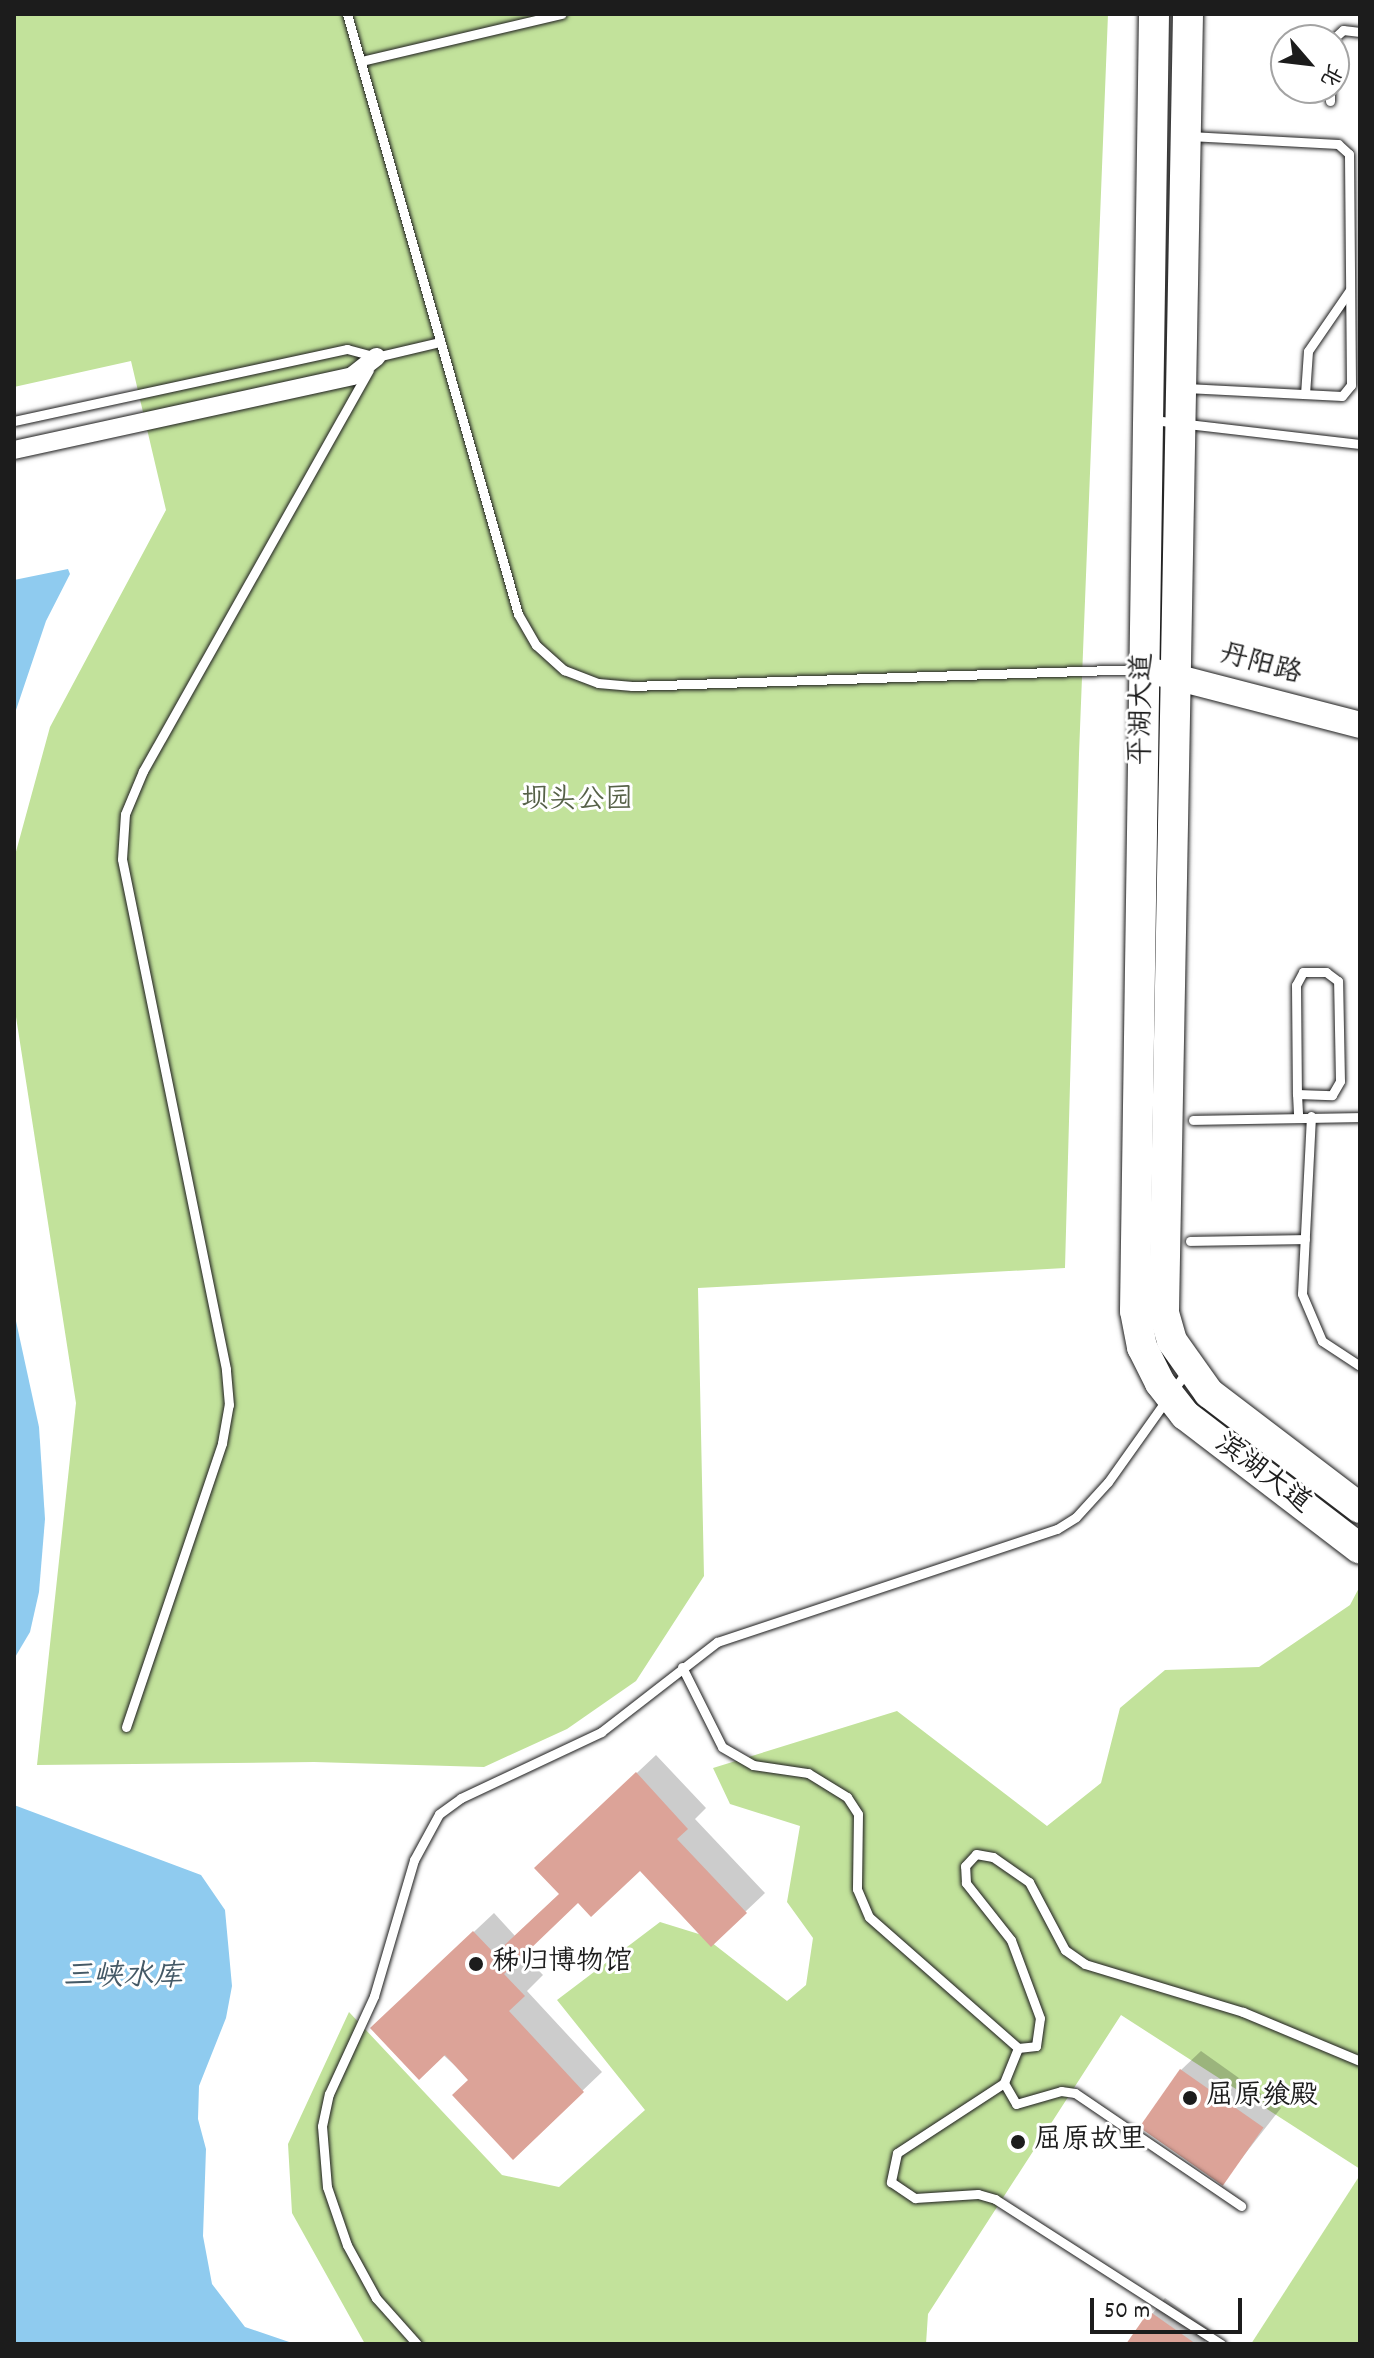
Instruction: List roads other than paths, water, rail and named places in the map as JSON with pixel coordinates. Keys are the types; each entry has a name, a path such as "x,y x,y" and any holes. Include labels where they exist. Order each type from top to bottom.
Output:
{"highway":[{"name":"平湖大道","path":"1154,14 1135,1311 1142,1347 1170,1396"},
{"name":"平湖大道","path":"1188,14 1164,1313 1189,1369"},
{"name":"滨湖大道","path":"1189,1369 1232,1412 1360,1508"},
{"name":"滨湖大道","path":"1170,1396 1214,1440 1360,1549"}],"main road":[{"name":"丹阳路","path":"1144,669 1360,725"}],"street":[{"path":"14,450 352,376 376,357"}],"lane":[{"path":"347,14 518,614 536,645 564,670 598,683 632,686 1144,669"},
{"path":"361,61 559,14"},
{"path":"1181,388 1342,396 1351,385 1349,154 1338,144 1186,136"},
{"path":"1305,394 1308,351 1350,290"},
{"path":"14,421 347,349 376,357 440,342"},
{"path":"126,1727 222,1443 229,1405 226,1369 122,859 125,814 143,771 376,357"},
{"path":"1148,419 1360,444"},
{"path":"1297,1094 1332,1095 1340,1081 1338,981 1326,972 1303,972 1296,985 1297,1094 1298,1116"},
{"path":"1311,1116 1302,1294 1308,1317 1322,1341 1360,1366"},
{"path":"1193,1120 1360,1117"},
{"path":"1190,1241 1305,1239"},
{"path":"417,2344 376,2298 347,2245 321,2156 329,2094 374,1996 414,1860 439,1814 461,1798 578,1745 624,1717 682,1667 737,1634 1057,1529 1093,1501 1189,1369"},
{"path":"682,1667 722,1747 753,1765 808,1773 847,1797 858,1814 857,1889 869,1917 1018,2048 1036,2046 1040,2018 1011,1940 966,1883 965,1866 976,1854 993,1857 1029,1882 1065,1950 1085,1964 1243,2012 1360,2061"},
{"path":"1018,2048 1004,2083 897,2153 890,2173 897,2190 915,2198 978,2194 995,2199 1221,2344"},
{"path":"1004,2083 1016,2104 1061,2091 1075,2093 1241,2206"}],"water":[{"path":"68,569 70,574 46,621 14,716 14,580"},
{"path":"14,1312 39,1427 45,1519 39,1592 30,1632 14,1659"},
{"name":"三峡水库","path":"14,1805 201,1875 225,1910 232,1986 226,2018 199,2086 198,2119 206,2149 203,2236 212,2284 245,2327 295,2344 14,2344"}],"place":[{"name":"秭归博物馆","path":"476,1964"},
{"name":"屈原飨殿","path":"1190,2098"},
{"name":"屈原故里","path":"1018,2142"}],"park label":[{"name":"坝头公园","path":"577,802"}]}
